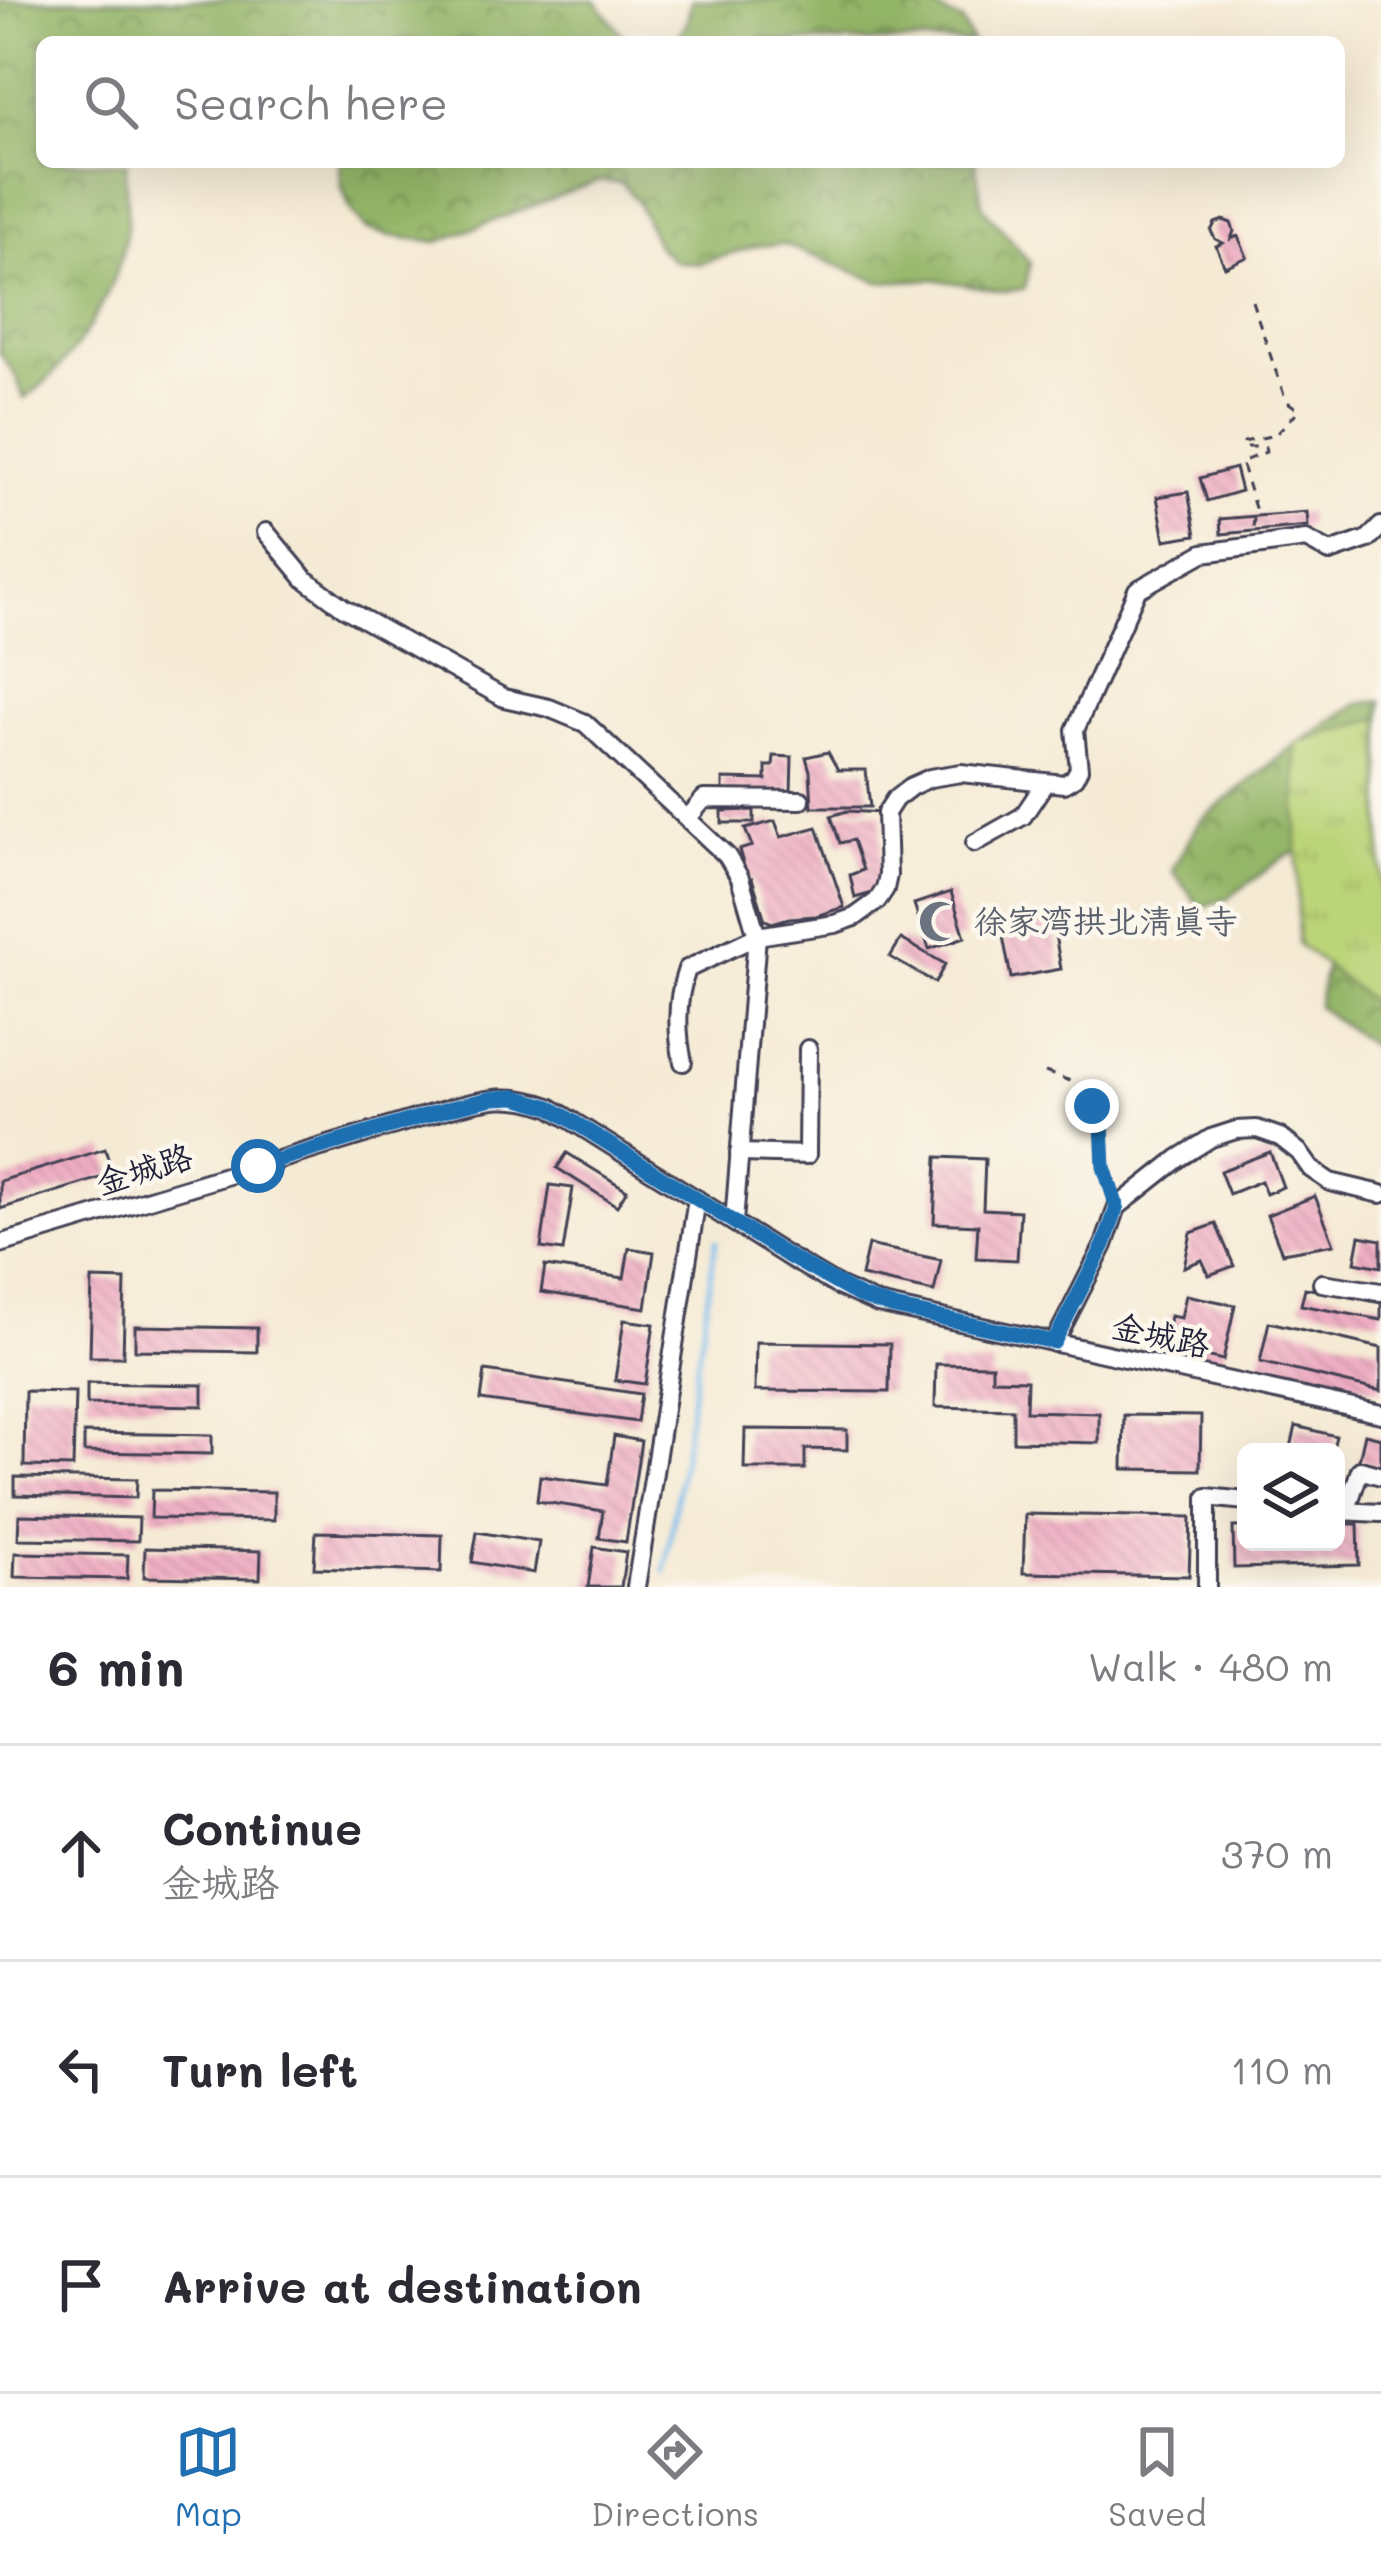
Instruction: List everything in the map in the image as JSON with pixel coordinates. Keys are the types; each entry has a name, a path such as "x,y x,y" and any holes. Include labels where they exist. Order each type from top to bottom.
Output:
{"street":[{"path":"683,1062 678,995 687,969 757,936 855,917 877,901 888,875 886,813 912,786 961,773 1064,784 1074,778 1079,769 1075,730 1136,590 1203,553 1306,539 1330,551 1368,539 1381,526"},
{"path":"266,532 305,578 344,608 504,698 549,708 585,723 728,856 740,878 757,936 734,1222"},
{"path":"975,843 1023,815 1045,783"},
{"path":"688,818 704,800 801,800"},
{"path":"739,1153 807,1155 808,1049"},
{"name":"金城路","path":"0,1244 451,1108 516,1097 550,1107 838,1286 878,1304 1381,1414"},
{"path":"1054,1342 1104,1245 1117,1207 1210,1138 1257,1129 1280,1137 1330,1181 1381,1194"},
{"path":"636,1587 697,1199"},
{"path":"1322,1283 1381,1292"},
{"path":"1345,1502 1360,1470 1381,1476"},
{"path":"1207,1587 1207,1497 1237,1500"},
{"path":"1345,1511 1381,1513"}],"path":[{"path":"1251,544 1255,508 1241,462 1265,452 1265,447 1242,447 1244,442 1275,435 1299,410 1286,401 1252,301"},
{"path":"1045,1072 1076,1083 1102,1124 1104,1167 1117,1207"}],"green space":[{"path":"0,0 595,0 623,36 36,36 36,168 127,168 127,219 115,275 91,323 60,366 24,399 0,353"},
{"path":"691,0 917,0 962,22 969,36 678,36 687,23"},
{"path":"340,168 976,168 983,207 1030,263 1025,289 1002,291 933,279 880,282 783,244 756,246 698,264 675,261 658,247 638,203 622,183 598,181 438,242 366,229 351,211"},
{"path":"1381,701 1381,1050 1377,1050 1317,1006 1332,938 1340,841 1287,855 1227,899 1200,907 1172,870 1199,822 1287,751 1357,704"},
{"path":"1381,718 1381,1009 1298,944 1296,743"}],"building":[{"path":"1223,220 1231,223 1231,239 1238,236 1247,257 1225,267 1216,246 1223,243 1211,231"},
{"path":"1235,468 1241,491 1207,501 1200,478"},
{"path":"1188,492 1196,535 1165,540 1157,497"},
{"path":"1307,512 1308,526 1221,534 1220,519"},
{"path":"828,752 838,770 866,770 870,807 812,807 806,757"},
{"path":"774,756 792,757 791,793 723,791 723,779 766,780 766,766 773,766"},
{"path":"754,810 754,823 722,823 722,811"},
{"path":"847,811 882,813 879,891 855,898 850,875 863,870 853,840 840,843 831,816"},
{"path":"775,821 781,837 817,827 844,907 816,916 765,920 739,850 752,846 745,829"},
{"name":"徐家湾拱北清真寺","path":"951,892 965,937 929,949 914,904"},
{"path":"1052,917 1061,969 1011,978 1001,926"},
{"path":"901,939 945,964 935,983 890,957"},
{"path":"105,1149 113,1174 0,1209 0,1181"},
{"path":"1270,1152 1283,1187 1266,1194 1261,1181 1229,1194 1220,1171"},
{"path":"567,1153 627,1190 617,1206 557,1168"},
{"path":"937,1157 985,1159 983,1209 1020,1211 1017,1260 976,1258 978,1225 934,1223"},
{"path":"550,1185 573,1188 563,1251 541,1248"},
{"path":"1315,1196 1334,1244 1282,1253 1267,1215"},
{"path":"1216,1224 1234,1266 1209,1275 1202,1260 1184,1267 1191,1233"},
{"path":"1360,1236 1381,1240 1381,1267 1355,1262"},
{"path":"868,1245 941,1260 934,1292 861,1276"},
{"path":"629,1248 654,1252 646,1308 541,1292 545,1266 624,1278"},
{"path":"92,1279 125,1280 123,1357 90,1357"},
{"path":"1305,1288 1381,1303 1381,1320 1301,1305"},
{"path":"1186,1295 1235,1305 1223,1360 1164,1347 1170,1316 1181,1318"},
{"path":"624,1320 654,1324 645,1384 615,1380"},
{"path":"1269,1322 1381,1348 1381,1391 1260,1362"},
{"path":"135,1326 257,1328 257,1352 135,1350"},
{"path":"756,1342 890,1344 889,1392 755,1391"},
{"path":"936,1364 992,1365 992,1379 1027,1380 1026,1411 1099,1413 1099,1443 1013,1441 1013,1409 935,1407"},
{"path":"485,1371 641,1394 637,1422 481,1400"},
{"path":"87,1383 203,1385 203,1406 87,1404"},
{"path":"25,1391 75,1392 73,1467 24,1466"},
{"path":"1124,1415 1201,1416 1200,1470 1123,1469"},
{"path":"1296,1426 1336,1436 1334,1443 1292,1443"},
{"path":"745,1429 847,1430 847,1450 805,1449 805,1469 744,1469"},
{"path":"84,1433 212,1435 212,1454 84,1452"},
{"path":"1365,1434 1381,1438 1381,1466 1359,1460"},
{"path":"614,1436 641,1441 626,1542 599,1538 603,1511 537,1501 540,1476 607,1485"},
{"path":"15,1477 137,1479 136,1498 15,1495"},
{"path":"152,1490 274,1492 274,1520 151,1518"},
{"path":"1025,1514 1191,1517 1189,1576 1023,1573"},
{"path":"19,1515 139,1518 138,1541 18,1539"},
{"path":"1345,1524 1358,1524 1359,1565 1234,1568 1233,1527 1237,1527 1237,1551 1345,1551"},
{"path":"316,1532 442,1535 441,1572 314,1568"},
{"path":"477,1532 539,1542 534,1573 472,1562"},
{"path":"594,1547 626,1552 621,1587 588,1587"},
{"path":"145,1548 261,1551 260,1579 144,1577"},
{"path":"15,1553 128,1555 127,1579 14,1577"}],"waterway":[{"path":"665,1572 716,1241"}],"place":[{"name":"徐家湾拱北清真寺","path":"940,921"}],"route":[{"path":"258,1166 451,1108 516,1097 550,1107 861,1297 1054,1342 1104,1245 1117,1207 1104,1167 1102,1124 1092,1106"}]}
